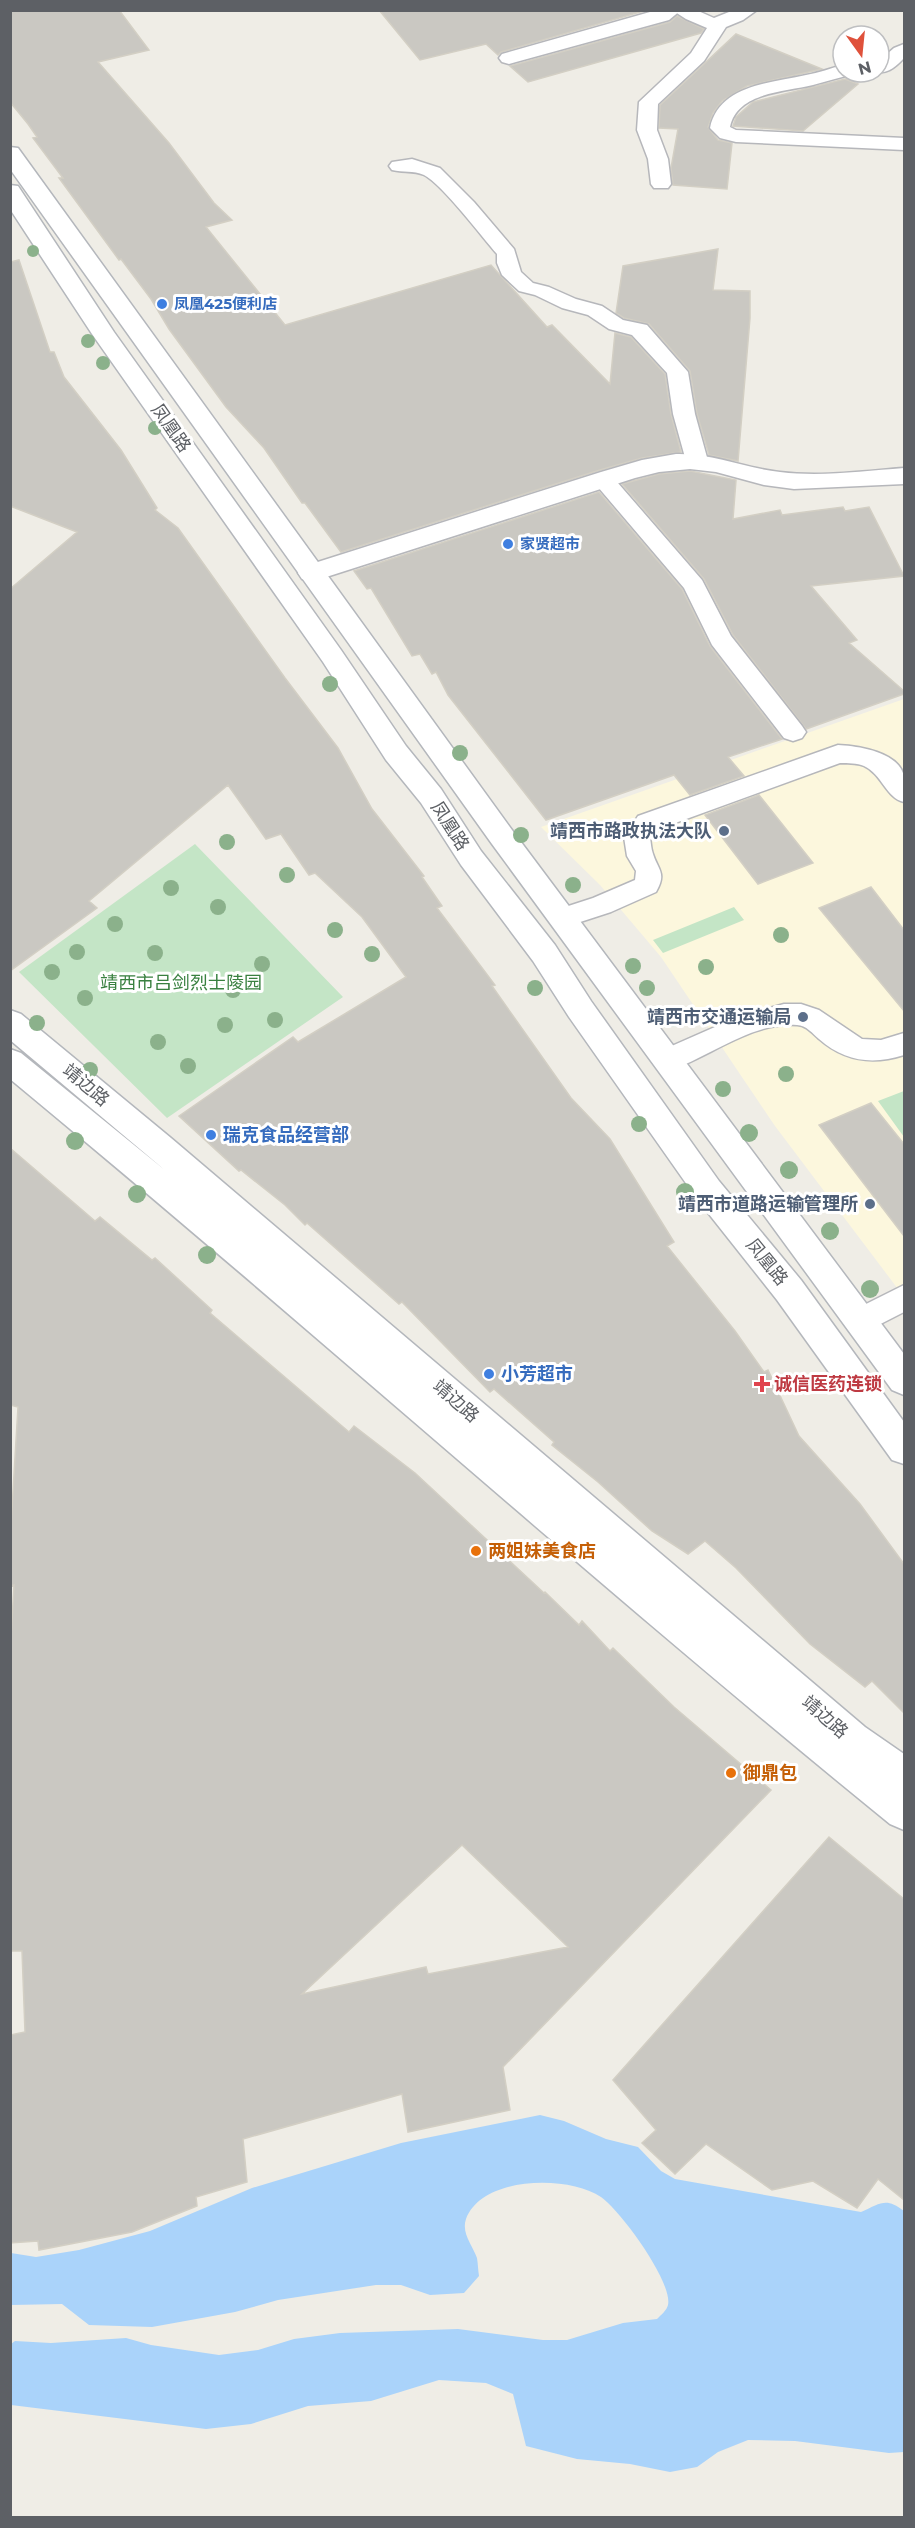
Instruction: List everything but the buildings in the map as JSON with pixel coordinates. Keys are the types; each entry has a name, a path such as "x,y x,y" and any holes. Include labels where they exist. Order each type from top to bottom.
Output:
{"main road":[{"path":"509,58 662,16 670,10"},
{"name":"凤凰路","path":"10,153 562,918 861,1321 901,1368"},
{"name":"凤凰路","path":"10,191 104,334 332,656 396,753 431,796 471,858 544,953 586,1018 708,1190 789,1290 904,1449"},
{"path":"311,573 642,468 709,461 776,480 857,481 904,476"},
{"name":"靖边路","path":"10,1022 160,1147 852,1740 904,1776"},
{"name":"靖边路","path":"10,1061 134,1161 725,1666 904,1811"}],"lane":[{"path":"681,10 709,25 729,22 748,10"},
{"path":"661,184 658,159 647,130 649,102 692,63 714,36 718,24"},
{"path":"891,63 904,50"},
{"path":"831,75 747,95 732,104 720,119 720,128 727,134 736,136 904,144"},
{"path":"399,166 412,165 433,172 467,206 507,253 507,263 512,275 526,287 542,291 569,304 595,310 616,325 639,330 676,372 682,392 684,414 697,461"},
{"path":"603,480 694,585 721,639 793,732"},
{"path":"562,918 602,905 647,885 650,870 640,856 637,837 647,823 838,754 862,754 884,765 904,793"},
{"path":"668,1060 775,1015 797,1014 814,1018 847,1047 867,1051 890,1049 904,1044"},
{"path":"861,1321 904,1298"}],"shaded area":[{"path":"904,699 904,1297 775,1126 661,957 600,885 541,827"}],"green space":[{"name":"靖西市吕剑烈士陵园","path":"195,844 343,997 167,1118 19,972"},
{"path":"734,907 744,920 663,953 653,940"},
{"path":"904,1091 904,1137 878,1101"}],"water":[{"path":"540,2115 564,2121 606,2139 638,2147 661,2171 675,2179 861,2212 883,2203 892,2204 904,2211 904,2452 889,2453 795,2441 748,2440 718,2452 697,2467 670,2472 630,2464 577,2459 526,2446 513,2394 486,2383 439,2380 371,2401 308,2406 251,2424 206,2429 11,2405 11,2344 15,2341 51,2343 126,2338 151,2345 219,2355 258,2350 294,2339 340,2333 458,2329 543,2340 567,2340 623,2323 657,2319 668,2305 662,2280 643,2247 620,2216 601,2197 586,2190 548,2183 507,2187 489,2194 475,2205 466,2219 465,2229 477,2258 479,2276 464,2293 430,2295 401,2285 376,2285 278,2300 235,2312 152,2327 89,2325 62,2304 11,2305 11,2253 36,2257 79,2250 150,2231 252,2188 401,2143"}],"place":[{"name":"凤凰425便利店","path":"162,304"},
{"name":"家贤超市","path":"508,544"},
{"name":"靖西市路政执法大队","path":"724,831"},
{"name":"靖西市交通运输局","path":"803,1017"},
{"name":"瑞克食品经营部","path":"211,1135"},
{"name":"靖西市道路运输管理所","path":"870,1204"},
{"name":"小芳超市","path":"489,1374"},
{"name":"诚信医药连锁","path":"762,1384"},
{"name":"两姐妹美食店","path":"476,1551"},
{"name":"御鼎包","path":"731,1773"}]}
